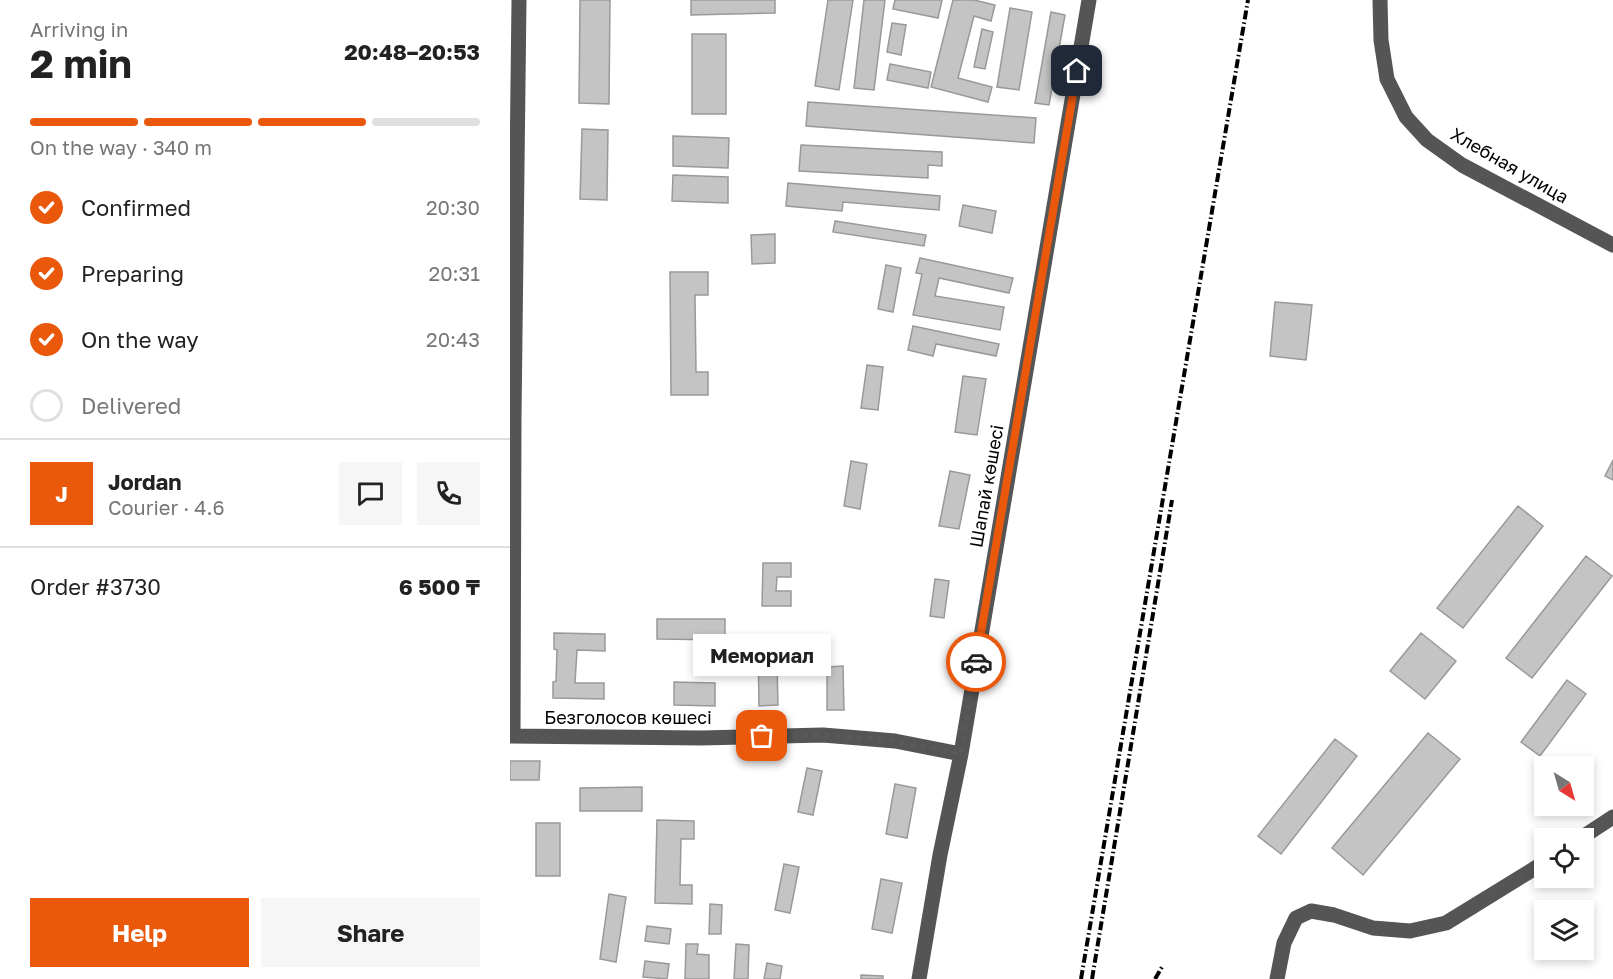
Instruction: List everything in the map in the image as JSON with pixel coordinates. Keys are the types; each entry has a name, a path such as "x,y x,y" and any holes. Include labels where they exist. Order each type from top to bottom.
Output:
{"street":[{"path":"512,736 512,418 519,0"},
{"name":"Шапай көшесі","path":"919,979 940,855 961,754 1089,0"},
{"name":"Хлебная улица","path":"1380,0 1380,40 1387,79 1406,117 1427,140 1462,165 1613,244"},
{"name":"Безголосов көшесі","path":"512,736 701,738 824,735 895,741 961,754"},
{"path":"1594,829 1613,817"},
{"path":"1277,979 1284,943 1296,918 1311,911 1334,915 1373,928 1410,930 1446,923 1534,869"}],"building":[{"path":"580,0 610,0 609,104 579,103"},
{"path":"691,0 775,0 775,13 691,15"},
{"path":"828,0 853,0 839,90 815,86"},
{"path":"864,0 885,0 874,90 854,88"},
{"path":"895,0 942,0 938,18 893,9"},
{"path":"953,0 974,0 995,5 991,21 974,16 958,78 992,87 988,102 931,87"},
{"path":"1010,8 1032,12 1019,90 997,87"},
{"path":"1051,12 1065,15 1049,105 1035,103"},
{"path":"892,23 906,25 901,55 887,52"},
{"path":"982,29 993,32 985,69 974,67"},
{"path":"692,34 726,34 726,114 692,114"},
{"path":"890,64 931,72 928,88 887,80"},
{"path":"808,102 1036,118 1034,143 806,126"},
{"path":"582,129 608,130 607,200 580,199"},
{"path":"673,136 729,138 728,168 673,166"},
{"path":"801,145 942,152 942,166 928,165 928,178 799,171"},
{"path":"673,175 728,177 728,203 672,201"},
{"path":"788,183 940,196 939,210 843,202 842,211 786,206"},
{"path":"963,205 996,211 992,233 959,226"},
{"path":"835,221 926,235 924,246 833,232"},
{"path":"775,234 775,263 752,264 751,235"},
{"path":"920,258 1013,278 1009,293 939,278 935,296 1004,307 1000,330 913,315 922,274 916,273"},
{"path":"886,265 901,268 893,312 878,309"},
{"path":"670,272 708,272 708,295 695,295 696,372 708,372 708,395 671,395"},
{"path":"1275,302 1312,305 1306,360 1270,356"},
{"path":"913,326 999,344 996,356 936,344 933,356 908,350"},
{"path":"867,365 883,367 878,410 861,408"},
{"path":"963,376 986,379 977,435 955,432"},
{"path":"1613,460 1613,480 1605,476"},
{"path":"851,461 867,464 860,509 844,506"},
{"path":"950,471 970,475 959,529 939,526"},
{"path":"1518,506 1543,526 1463,628 1437,608"},
{"path":"1586,556 1612,576 1532,678 1506,658"},
{"path":"763,563 791,563 791,577 777,577 776,591 791,591 791,606 762,606"},
{"path":"935,579 949,581 944,618 930,616"},
{"path":"657,619 725,619 725,640 657,639"},
{"path":"554,633 605,634 605,651 577,650 575,683 604,683 604,699 553,698 557,650 554,649"},
{"path":"1421,633 1456,661 1425,699 1390,671"},
{"path":"786,648 786,663 777,664 778,705 759,706 758,649"},
{"path":"843,666 844,710 827,710 827,667"},
{"path":"1567,680 1586,694 1540,756 1521,742"},
{"path":"674,682 715,683 715,706 674,705"},
{"path":"1428,733 1460,759 1363,875 1332,848"},
{"path":"1335,739 1357,756 1281,854 1258,836"},
{"path":"510,761 540,761 539,780 510,780"},
{"path":"807,768 822,771 813,815 798,812"},
{"path":"895,784 916,788 907,838 886,834"},
{"path":"642,787 642,811 580,811 580,788"},
{"path":"657,820 694,821 694,839 681,839 680,885 692,885 692,904 655,903"},
{"path":"536,823 560,823 560,876 536,876"},
{"path":"784,864 799,867 790,913 775,910"},
{"path":"881,879 902,883 892,933 872,929"},
{"path":"609,894 626,897 616,962 600,959"},
{"path":"710,904 722,905 721,934 709,934"},
{"path":"647,926 671,929 669,944 645,941"},
{"path":"686,944 698,944 697,954 709,955 709,979 685,979"},
{"path":"736,944 749,945 748,979 734,979"},
{"path":"645,961 669,964 667,979 643,977"},
{"path":"767,963 782,966 780,979 764,979"},
{"path":"861,975 883,976 883,979 861,979"}],"railway":[{"path":"1081,979 1248,0"},
{"path":"1092,979 1172,500"},
{"path":"1155,979 1162,967"}],"way so far":[{"path":"762,736 824,735 895,741 961,754 976,662"}],"place":[{"name":"Мемориал","path":"762,736"}],"route":[{"path":"976,662 1077,71"}]}
